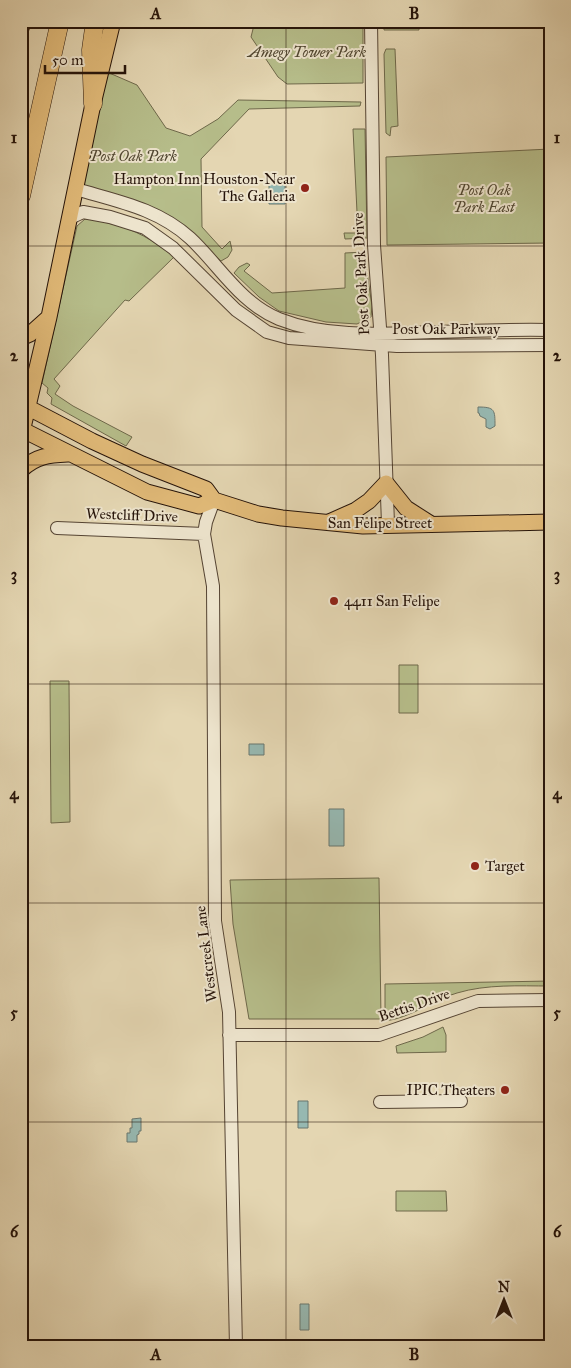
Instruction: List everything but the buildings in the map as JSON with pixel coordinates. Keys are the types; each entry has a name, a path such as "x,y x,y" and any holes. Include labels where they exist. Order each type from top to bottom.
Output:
{"highway":[{"path":"21,26 22,21"},
{"path":"21,196 60,21"},
{"path":"93,104 91,50 95,21"}],"main road":[{"path":"22,432 24,404 49,317 93,104 113,21"},
{"path":"21,338 30,334 49,317"},
{"name":"San Felipe Street","path":"24,404 124,456 206,489 214,500 258,514 363,526 550,522"},
{"name":"San Felipe Street","path":"22,432 72,454 148,492 199,506 214,500"},
{"path":"21,470 30,461 41,457 72,454"},
{"path":"326,523 356,510 369,501 386,484 406,508 431,524"}],"street":[{"name":"Post Oak Park Drive","path":"371,21 374,245 382,340 388,524"},
{"name":"Post Oak Parkway","path":"76,190 146,210 163,218 190,238 234,287 257,307 278,318 311,329 382,340 550,330"},
{"name":"Post Oak Parkway","path":"70,218 83,212 110,217 145,228 173,248 236,310 267,332 303,340 382,340 550,345"},
{"path":"211,286 223,274"},
{"name":"Westcreek Lane","path":"214,500 204,534 213,586 215,921 227,996 229,1035 236,1347"},
{"name":"Westcliff Drive","path":"58,528 204,534"},
{"name":"Bettis Drive","path":"229,1035 379,1035 478,1001 550,1000"},
{"path":"380,1102 461,1101"}],"green space":[{"name":"Amegy Tower Park","path":"255,21 363,21 363,83 287,84 278,77 251,37"},
{"path":"384,21 419,21 419,30 384,30"},
{"path":"386,49 395,49 398,126 391,127 390,136 386,133 384,54"},
{"name":"Post Oak Park","path":"107,72 137,85 166,128 190,136 218,119 238,100 361,102 360,106 249,109 201,159 202,227 222,249 230,241 232,250 228,257 221,261 193,235 157,209 82,188"},
{"path":"353,129 365,129 367,238 345,239 344,233 358,233"},
{"name":"Post Oak Park East","path":"550,149 550,243 387,245 386,157"},
{"path":"85,219 118,225 135,232 159,245 174,257 129,301 125,300 54,379 60,386 55,394 73,406 132,437 126,446 51,404 52,398 47,393 48,388 42,383 77,226"},
{"path":"364,252 372,306 371,317 357,324 326,322 279,311 259,297 234,273 239,267 247,263 250,265 244,271 272,293 345,288 345,253"},
{"path":"399,665 418,665 418,713 399,713"},
{"path":"50,681 69,681 70,822 51,823"},
{"path":"379,878 381,1019 249,1019 233,924 230,880"},
{"path":"550,981 550,986 503,986 468,990 448,996 413,1013 385,1021 385,984"},
{"path":"443,1027 446,1035 446,1052 397,1053 396,1046 423,1037"},
{"path":"396,1191 446,1191 447,1211 396,1211"}],"water":[{"path":"269,180 285,180 285,204 269,204"},
{"path":"478,407 488,408 493,411 495,426 490,429 486,427 486,419 478,413"},
{"path":"249,744 264,744 264,755 249,755"},
{"path":"329,809 344,809 344,846 329,846"},
{"path":"298,1101 308,1101 308,1128 298,1128"},
{"path":"141,1118 141,1131 137,1135 137,1142 127,1142 127,1133 130,1133 130,1128 132,1128 132,1119"},
{"path":"300,1304 309,1304 309,1330 300,1330"}],"place":[{"name":"Hampton Inn Houston-Near The Galleria","path":"305,188"},
{"name":"4411 San Felipe","path":"334,601"},
{"name":"Target","path":"475,866"},
{"name":"IPIC Theaters","path":"505,1090"}]}
